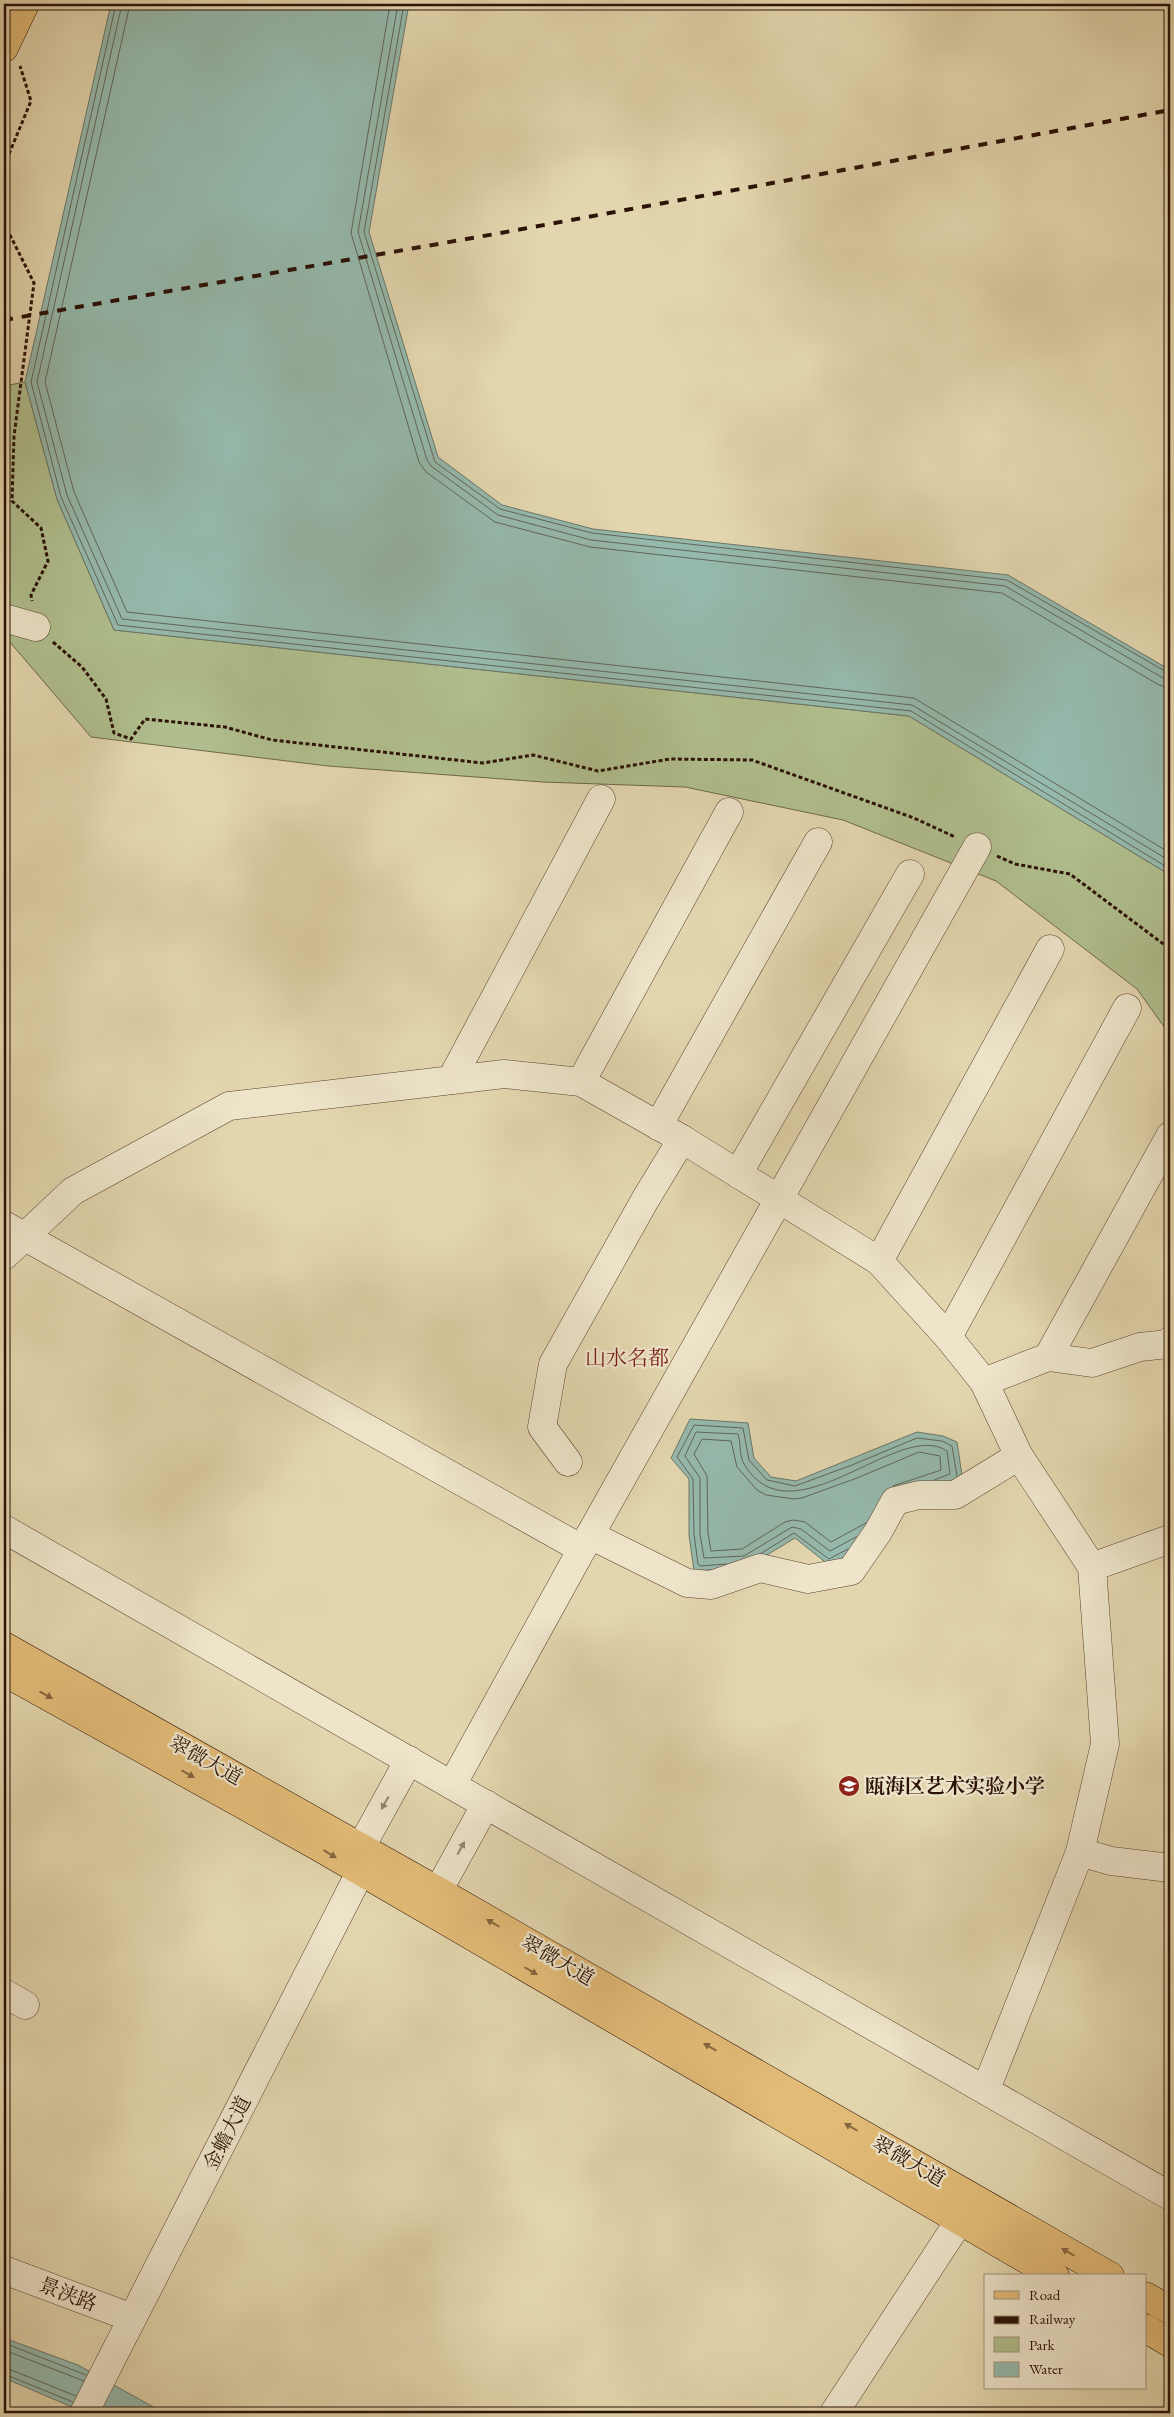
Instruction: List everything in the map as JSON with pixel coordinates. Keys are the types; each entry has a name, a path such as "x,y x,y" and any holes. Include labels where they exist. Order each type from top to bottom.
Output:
{"main road":[{"path":"12,56 25,4"},
{"name":"翠微大道","path":"4,1646 364,1857 1052,2274"},
{"name":"翠微大道","path":"4,1672 364,1857 438,1891 1107,2274"},
{"path":"1146,2297 1170,2310"},
{"path":"1146,2329 1170,2342"}],"street":[{"path":"4,618 36,627"},
{"path":"451,1080 601,799"},
{"path":"581,1082 729,812"},
{"path":"658,1126 818,842"},
{"path":"452,1785 586,1542 977,847"},
{"path":"738,1174 910,874"},
{"path":"879,1261 1050,949"},
{"path":"948,1337 1127,1008"},
{"path":"4,1256 14,1231 73,1191 229,1106 504,1074 581,1082 682,1139 879,1261 948,1337 984,1382 1019,1456 1092,1566 1105,1744 1080,1852 986,2089"},
{"path":"1048,1357 1170,1136"},
{"path":"568,1462 542,1427 553,1364 645,1200 682,1139"},
{"path":"14,1231 586,1542 687,1583 711,1585 760,1568 808,1579 851,1572 878,1532 895,1500 919,1495 955,1495 1019,1456"},
{"path":"984,1382 1048,1357 1092,1362 1140,1347 1168,1344 1170,1341"},
{"path":"4,1529 986,2089 1170,2196"},
{"path":"1092,1566 1170,1539"},
{"name":"金蟾大道","path":"84,2413 364,1857 409,1760"},
{"path":"438,1891 486,1804"},
{"path":"1080,1852 1111,1861 1170,1868"},
{"path":"834,2413 960,2220"},
{"name":"景浃路","path":"4,2270 132,2318"}],"path":[{"path":"4,166 32,101 12,56"},
{"path":"4,223 34,283 14,436 12,501 41,528 48,561 31,595 36,627 82,667 106,699 114,732 131,739 145,719 225,727 272,740 483,763 533,755 598,772 670,759 752,760 914,818 1016,864 1070,874 1170,949"}],"green space":[{"path":"25,382 57,499 114,630 909,716 1170,875 1170,1035 1137,989 996,881 843,820 685,787 543,782 328,766 91,737 9,641 4,642 4,386"}],"water":[{"path":"111,4 409,4 369,232 438,457 502,505 593,529 1008,575 1170,670 1170,875 909,716 114,630 57,499 25,382"},
{"path":"690,1419 748,1423 754,1458 771,1477 796,1481 917,1432 943,1436 957,1442 963,1482 903,1502 891,1531 829,1565 795,1538 747,1567 694,1571 689,1535 689,1479 671,1458"},
{"path":"4,2338 78,2365 164,2413 86,2413 4,2378"}],"railway":[{"path":"4,320 495,234 1170,110"}],"place":[{"name":"瓯海区艺术实验小学","path":"849,1786"}],"district":[{"name":"山水名都","path":"627,1358"}]}
